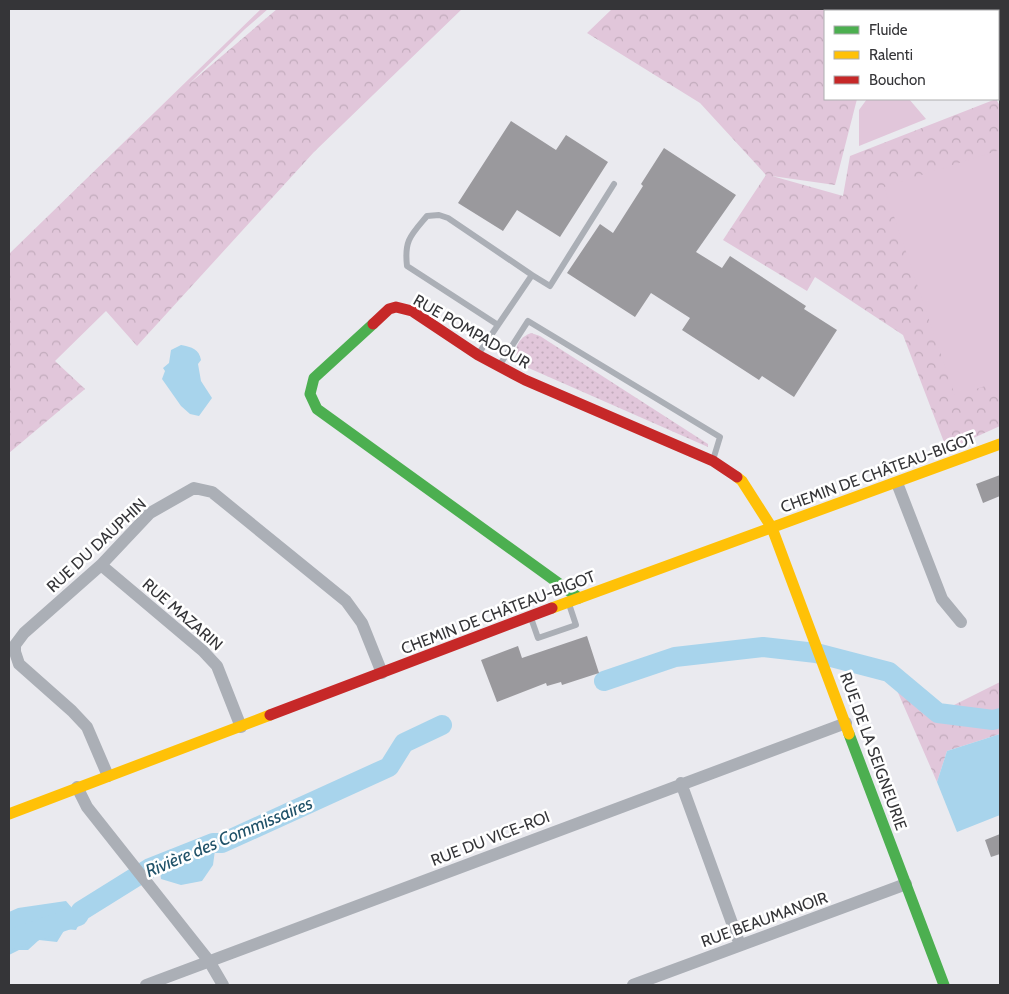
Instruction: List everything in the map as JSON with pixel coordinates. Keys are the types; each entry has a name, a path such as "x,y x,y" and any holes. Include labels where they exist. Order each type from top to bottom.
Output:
{"street":[{"name":"RUE POMPADOUR","path":"574,601 316,409 311,402 310,387 314,378 389,309 396,307 412,311 478,354 525,380 713,461 742,481 772,528"},
{"name":"CHEMIN DE CHÂTEAU-BIGOT","path":"9,814 530,617 1000,444"},
{"path":"897,483 942,599 961,622"},
{"name":"RUE DU DAUPHIN","path":"108,776 87,727 72,711 19,664 15,646 24,633 101,565 150,513 194,488 212,492 346,601 362,623 382,673"},
{"name":"RUE DE LA SEIGNEURIE","path":"772,528 944,985"},
{"name":"RUE MAZARIN","path":"101,565 203,651 217,666 240,727"},
{"name":"RUE DU VICE-ROI","path":"146,985 846,722"},
{"path":"681,783 740,945"},
{"path":"77,787 88,807 209,961 223,985"},
{"name":"RUE BEAUMANOIR","path":"633,985 906,884"}],"lane":[{"path":"498,325 407,266 405,249 413,232 427,216 438,215 448,218 550,286 614,184"},
{"path":"478,354 532,274"},
{"path":"499,366 528,320 720,437 713,461"},
{"path":"530,617 538,638 570,627 576,624 574,601"}],"green space":[{"path":"261,9 268,9 189,84 277,9 462,9 314,152 137,346 106,311 55,361 85,389 9,453 9,254"},
{"path":"612,9 940,10 824,10 824,100 857,100 835,185 772,176 843,196 850,156 997,100 1000,106 1000,426 947,450 903,335 815,277 807,291 723,240 766,175 700,103 587,33"},
{"path":"866,100 910,100 926,119 859,146 859,110"},
{"path":"1000,150 1000,381 955,396 884,187"},
{"path":"531,333 540,336 708,444 708,447 524,366 517,357 516,352 521,339"},
{"path":"889,672 938,713 1000,682 1000,734 947,751 937,782"}],"water":[{"path":"181,345 192,348 199,353 201,360 198,364 201,381 212,398 199,416 190,414 181,406 162,379 165,371 163,368 169,363 171,350"},
{"path":"1000,734 1000,815 957,832 937,782 947,751"},
{"path":"196,843 215,850 213,865 202,881 181,885 161,879 158,857 169,850"},
{"path":"66,901 78,915 80,922 76,930 65,929 57,942 39,940 28,950 19,950 9,955 9,912 18,908"}],"building":[{"path":"511,121 556,150 566,135 608,162 560,237 517,210 503,231 458,203"},
{"path":"664,148 736,195 696,252 722,268 730,256 806,306 804,309 837,330 794,397 762,376 759,380 682,330 690,318 651,293 635,317 567,273 600,224 613,233 643,186 641,184"},
{"path":"1000,475 1000,496 983,503 976,484"},
{"path":"587,636 599,673 562,685 561,682 547,686 546,683 497,702 481,660 518,646 522,658"},
{"path":"1000,834 1000,854 991,857 985,840"}],"waterway":[{"name":"Rivière des Commissaires","path":"604,681 675,657 763,647 816,653 889,672 938,713 993,720 1000,718"},
{"name":"Rivière des Commissaires","path":"9,940 78,916 81,911 150,868 213,843 222,843 389,767 404,743 442,725"}],"traffic: fast":[{"path":"373,324 314,378 310,394 317,409 579,598"},
{"path":"849,734 944,985"}],"traffic: slow":[{"path":"552,608 1000,444"},
{"path":"737,477 742,481 772,528 849,734"},
{"path":"9,814 270,715"}],"traffic: jam":[{"path":"373,324 389,309 396,307 412,311 478,355 525,380 713,461 737,477"},
{"path":"270,715 552,608"}]}
